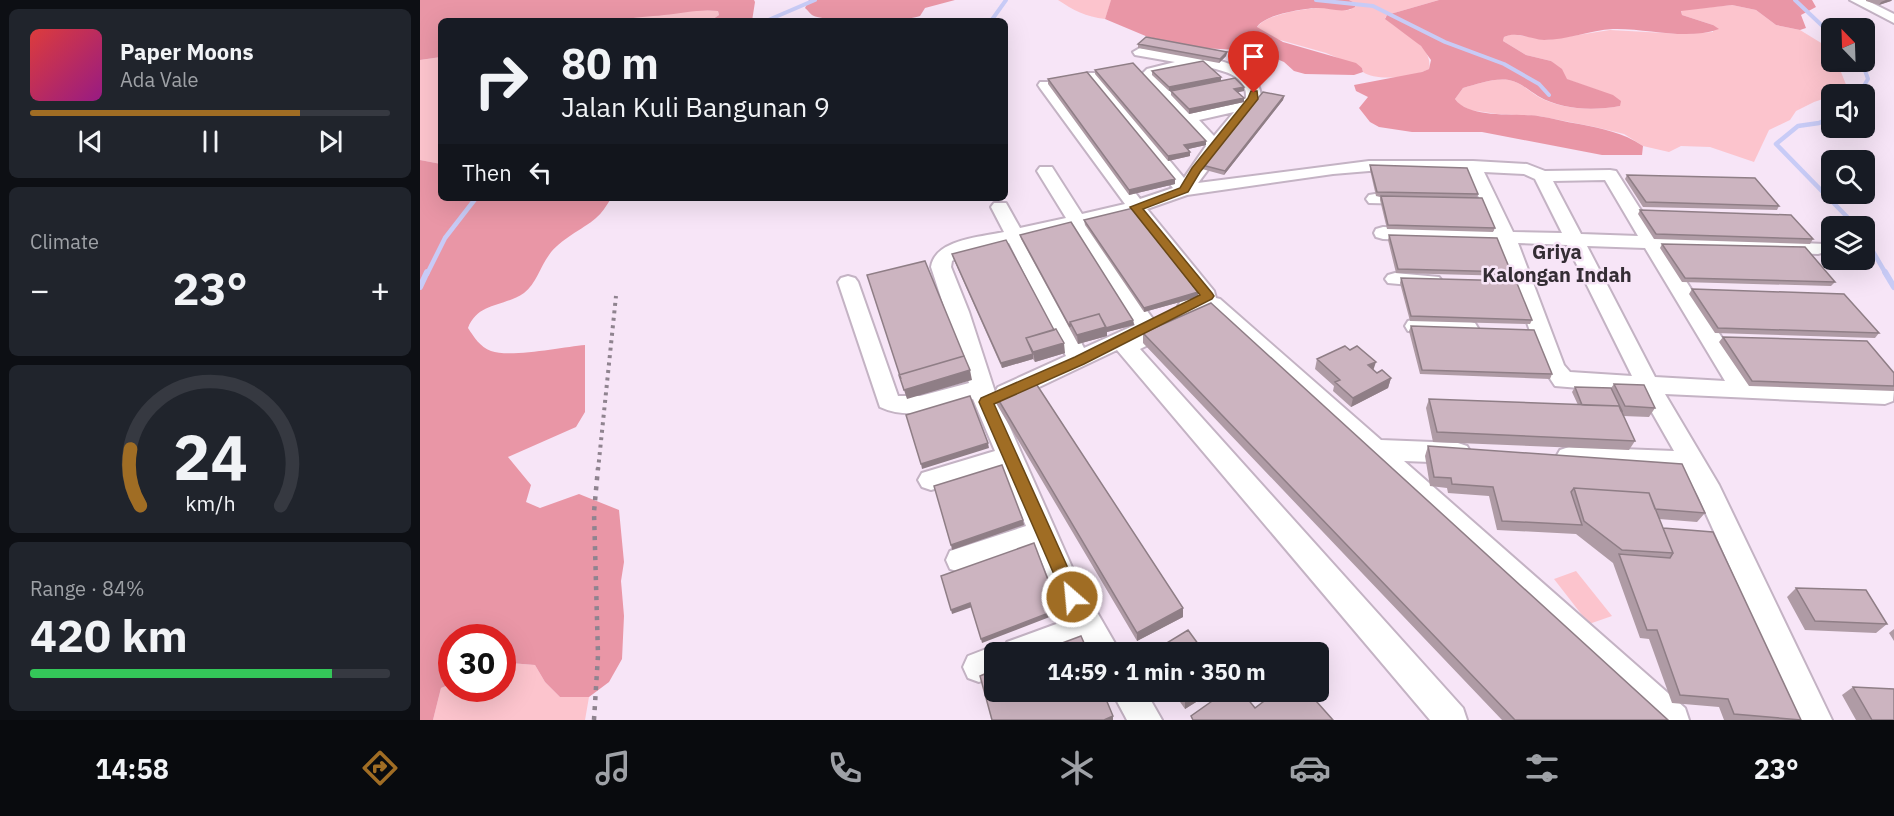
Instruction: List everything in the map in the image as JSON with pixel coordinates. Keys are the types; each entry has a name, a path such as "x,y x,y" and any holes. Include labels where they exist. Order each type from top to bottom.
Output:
{"street":[{"path":"1856,0 1894,19"},
{"path":"1140,52 1231,68 1245,78 1254,93 1184,190"},
{"path":"1197,61 1147,75 1215,146"},
{"path":"1092,76 1184,190"},
{"path":"1222,83 1245,78"},
{"path":"848,282 888,401 893,405 911,406 984,395 1079,360 1208,296 1136,207 1045,85"},
{"path":"1165,95 1188,90"},
{"path":"1188,118 1248,104"},
{"path":"1473,166 1506,237 1554,368 1563,380 1885,395"},
{"path":"1099,642 1064,582 984,395 958,312 940,267 942,259 957,249 1136,207 1184,190 1351,167 1473,166 1527,169 1542,176 1634,176"},
{"path":"1046,171 1119,288 1147,327"},
{"path":"1610,175 1743,390"},
{"path":"1542,176 1648,385 1710,494 1816,720"},
{"path":"1375,199 1433,200"},
{"path":"1467,201 1490,201"},
{"path":"1000,207 1079,360"},
{"path":"1632,210 1655,211"},
{"path":"1383,233 1818,248"},
{"path":"1395,279 1453,281"},
{"path":"1500,283 1523,284"},
{"path":"1682,290 1703,291"},
{"path":"1450,720 1126,347 1214,304 1673,720"},
{"path":"1416,326 1484,329"},
{"path":"1518,330 1541,331"},
{"path":"1711,337 1734,338"},
{"path":"1376,450 1480,454"},
{"path":"931,480 1011,456"},
{"path":"1539,456 1679,461 1691,459"},
{"path":"960,560 1043,532"},
{"path":"1045,642 1089,626"},
{"path":"1134,702 1146,720"}],"path":[{"path":"594,720 598,655 594,512 616,296"}],"shaded area":[{"path":"420,0 754,0 755,2 752,18 714,18 719,15 718,11 704,10 633,18 438,18 438,57 420,60"},
{"path":"809,0 955,0 925,8 920,16 912,18 820,18 812,15 805,8"},
{"path":"1058,0 1111,1 1105,19 1092,17"},
{"path":"1111,0 1349,0 1355,3 1355,7 1346,10 1303,9 1267,19 1257,27 1283,42 1356,63 1363,72 1354,75 1305,74 1294,71 1284,62 1257,51 1201,48 1148,37 1105,19"},
{"path":"1349,0 1439,0 1387,15 1385,18 1421,46 1429,61 1429,69 1396,77 1377,77 1326,53 1273,38 1257,28 1261,23 1275,16 1293,11 1321,8 1350,10 1355,3"},
{"path":"1439,0 1812,0 1816,7 1801,15 1806,28 1800,30 1776,25 1756,10 1732,5 1681,11 1682,15 1719,29 1693,34 1613,29 1544,40 1509,35 1504,37 1503,41 1526,55 1551,61 1562,69 1567,79 1613,95 1621,101 1620,106 1599,109 1567,107 1547,101 1517,82 1509,80 1497,80 1463,88 1455,99 1471,110 1494,114 1538,116 1604,129 1628,137 1643,146 1642,155 1602,155 1482,132 1412,132 1379,127 1370,122 1359,108 1368,97 1356,91 1354,85 1422,72 1429,69 1431,60 1421,46 1385,19 1387,15"},
{"path":"1732,5 1756,10 1776,25 1800,30 1821,43 1821,72 1841,72 1846,84 1821,84 1821,100 1796,111 1790,120 1769,130 1754,162 1710,147 1681,146 1669,152 1643,146 1624,134 1595,127 1539,116 1470,110 1460,105 1455,99 1463,88 1497,80 1509,80 1517,82 1546,101 1567,107 1599,109 1620,106 1600,91 1566,79 1551,61 1526,55 1503,41 1504,37 1512,34 1546,40 1610,30 1683,34 1713,32 1713,25 1682,15 1681,10"},
{"path":"698,10 718,11 719,15 714,18 630,18"},
{"path":"438,57 438,163 420,160 420,60"},
{"path":"420,160 438,163 438,201 609,201 598,216 554,249 524,293 485,309 472,320 468,328 484,347 500,353 523,353 585,345 585,412 576,427 508,457 531,485 526,502 540,508 579,494 619,510 624,562 621,581 624,616 622,659 609,682 589,697 560,697 545,682 535,665 516,663 516,624 438,624 438,700 433,720 420,720"},
{"path":"1576,571 1612,616 1589,624 1554,579"},
{"path":"516,663 535,665 545,682 560,697 589,697 585,720 433,720 438,700 438,702 516,702"}],"building":[{"path":"1146,37 1227,52 1220,59 1138,44"},
{"path":"1203,61 1221,77 1169,87 1152,71"},
{"path":"1133,63 1206,141 1184,145 1190,152 1168,156 1095,70"},
{"path":"1087,72 1175,179 1129,190 1048,79"},
{"path":"1235,78 1244,87 1234,89 1244,98 1189,109 1171,91"},
{"path":"1263,92 1284,96 1225,171 1202,165"},
{"path":"1370,165 1467,168 1478,194 1377,192"},
{"path":"1627,175 1755,178 1779,206 1646,202"},
{"path":"1381,196 1482,198 1495,228 1388,225"},
{"path":"1133,208 1198,292 1144,308 1084,220"},
{"path":"1640,210 1791,215 1813,239 1656,234"},
{"path":"1071,222 1133,320 1106,328 1099,314 1070,322 1070,327 1020,235"},
{"path":"1389,235 1497,238 1511,272 1398,269"},
{"path":"1006,240 1054,330 1026,338 1033,354 1001,363 952,254"},
{"path":"1662,244 1805,247 1821,266 1821,270 1825,270 1835,282 1685,278"},
{"path":"925,261 964,356 900,375 867,275"},
{"path":"1401,278 1516,281 1532,320 1411,316"},
{"path":"1692,289 1844,294 1879,333 1718,328"},
{"path":"1211,303 1668,720 1515,720 1143,333"},
{"path":"1099,314 1106,327 1077,335 1070,322"},
{"path":"1411,326 1534,330 1552,374 1422,370"},
{"path":"1056,329 1064,343 1033,352 1026,338"},
{"path":"1723,337 1867,341 1894,373 1894,386 1752,381"},
{"path":"1345,346 1350,350 1357,346 1376,362 1368,365 1377,373 1382,370 1391,378 1353,398 1335,382 1340,380 1317,359"},
{"path":"964,356 970,370 904,390 899,375"},
{"path":"1033,379 1183,608 1137,633 995,394"},
{"path":"1614,384 1644,385 1655,408 1625,406"},
{"path":"1575,387 1611,388 1622,411 1619,406 1582,405"},
{"path":"970,396 988,443 921,464 906,415"},
{"path":"1429,399 1619,406 1635,441 1437,432"},
{"path":"1428,446 1682,464 1705,513 1655,509 1649,493 1574,488 1571,492 1582,525 1502,521 1493,487 1452,484 1451,478 1434,477"},
{"path":"1002,465 1023,520 951,545 934,486"},
{"path":"1574,488 1649,493 1673,553 1622,550 1584,521"},
{"path":"1663,528 1713,532 1801,720 1734,714 1728,699 1680,695 1657,630 1647,630 1619,554 1670,558 1673,553"},
{"path":"1034,543 1059,609 981,639 970,603 951,610 941,576"},
{"path":"1796,588 1866,590 1887,624 1815,621"},
{"path":"1188,630 1197,642 1168,642"},
{"path":"1081,636 1084,642 1065,642"},
{"path":"984,674 984,691 980,676"},
{"path":"1853,687 1894,689 1894,720 1872,720"},
{"path":"987,702 1107,702 1113,716 1104,720 992,720"},
{"path":"1211,702 1250,702 1255,708 1263,702 1317,702 1333,720 1193,720 1191,716"}],"waterway":[{"path":"773,18 815,0"},
{"path":"993,18 1006,0"},
{"path":"1316,0 1373,6 1445,42 1504,64 1539,84 1549,95"},
{"path":"1795,0 1821,25"},
{"path":"1865,84 1868,79 1866,72"},
{"path":"1821,122 1798,126 1776,144 1846,216"},
{"path":"427,274 445,238 474,201"},
{"path":"1875,255 1886,274"},
{"path":"420,287 427,272"},
{"path":"1885,272 1894,287"}],"district":[{"name":"Griya Kalongan Indah","path":"1557,264"}],"route":[{"path":"1072,597 986,402 1079,360 1208,296 1174,257 1136,207 1184,190 1196,171 1253,99 1254,93"}]}
